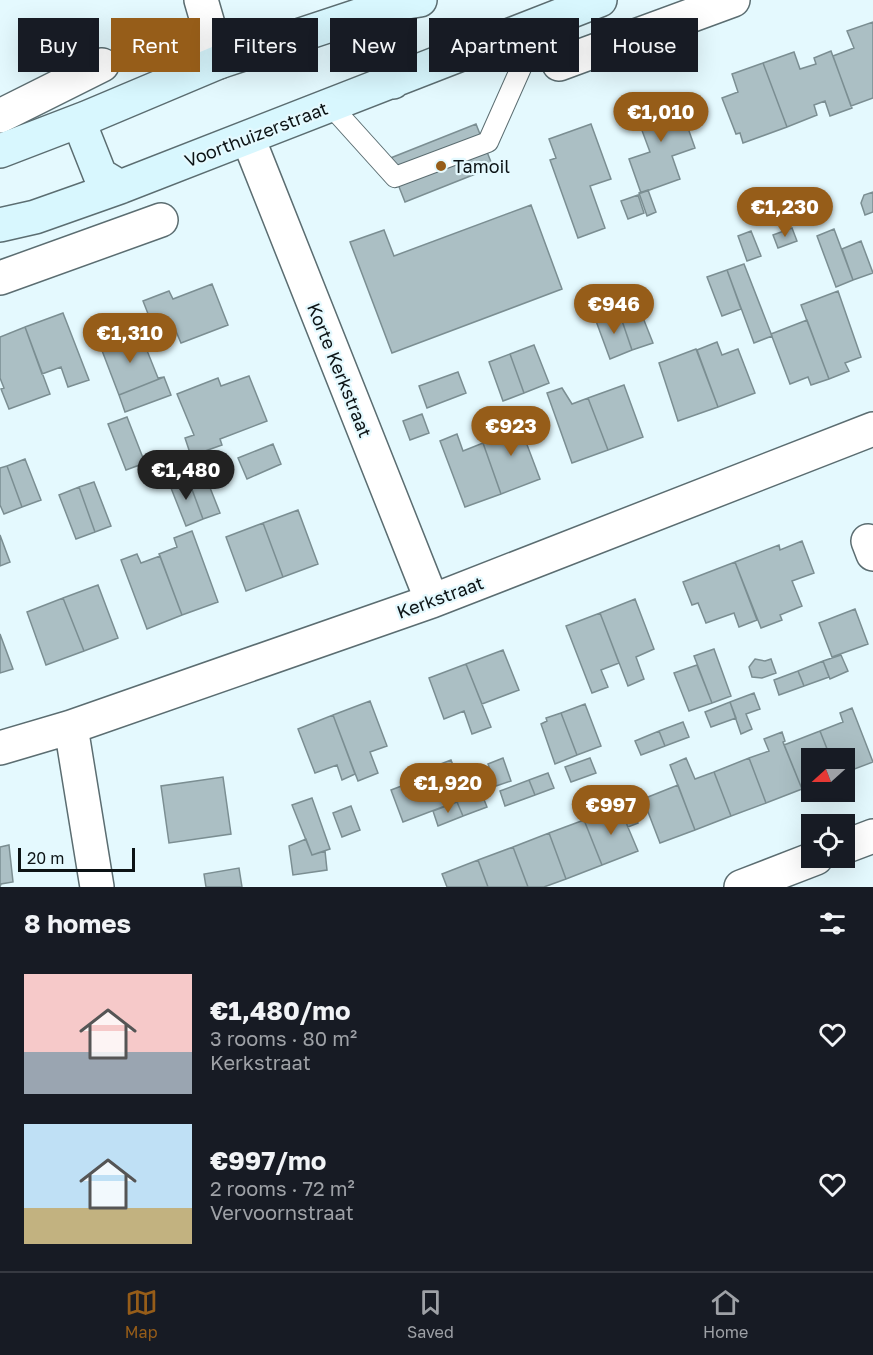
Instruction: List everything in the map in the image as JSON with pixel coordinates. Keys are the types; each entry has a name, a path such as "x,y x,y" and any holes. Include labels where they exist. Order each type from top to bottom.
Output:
{"main road":[{"path":"318,29 394,4 420,0"},
{"name":"Voorthuizerstraat","path":"555,18 600,0"},
{"path":"367,13 378,26 392,63 393,82"},
{"path":"0,151 212,65"},
{"name":"Voorthuizerstraat","path":"0,225 35,217 120,187 429,68"},
{"path":"86,118 83,132 100,175 120,187"}],"street":[{"path":"201,0 212,38"},
{"path":"579,56 696,6 733,0"},
{"path":"0,116 102,65"},
{"name":"Korte Kerkstraat","path":"248,138 432,601"},
{"path":"0,278 161,220"},
{"name":"Kerkstraat","path":"0,748 71,727 432,601 873,429"},
{"path":"71,727 97,887"},
{"path":"855,843 873,836"},
{"path":"741,887 801,864"}],"lane":[{"path":"331,106 395,177 488,142 520,72"}],"building":[{"path":"873,22 873,98 851,106 833,56 854,48 847,31"},
{"path":"831,51 852,108 830,116 825,101 814,105 817,115 787,127 763,63 794,52 800,69 816,64 814,58"},
{"path":"763,63 787,127 743,143 740,133 736,134 722,98 738,92 732,74"},
{"path":"676,94 695,148 672,156 680,179 641,193 629,159 650,152 634,109"},
{"path":"476,124 493,167 405,202 388,159"},
{"path":"591,124 611,179 590,186 605,228 578,238 550,160 556,158 549,139"},
{"path":"648,190 656,212 647,216 639,193"},
{"path":"873,192 873,212 865,215 861,203 864,195"},
{"path":"638,195 644,213 628,219 621,201"},
{"path":"531,205 562,289 392,353 350,242 384,230 394,256"},
{"path":"792,228 797,241 778,248 773,235"},
{"path":"834,229 853,280 836,287 817,236"},
{"path":"751,231 761,256 747,261 738,236"},
{"path":"861,241 873,273 853,280 842,249"},
{"path":"744,264 772,336 754,343 727,270"},
{"path":"727,270 741,309 722,316 707,277"},
{"path":"212,284 228,325 181,343 172,322 154,329 143,301 169,291 173,299"},
{"path":"838,291 861,357 845,363 849,371 829,379 801,305"},
{"path":"638,305 653,343 632,350 619,312"},
{"path":"619,312 632,350 610,359 596,321"},
{"path":"63,313 89,380 68,387 61,367 42,374 25,327"},
{"path":"807,320 829,379 811,385 808,377 790,384 771,334"},
{"path":"25,327 50,394 9,409 1,389 4,388 0,378 0,337"},
{"path":"140,333 158,378 164,377 119,395 101,348"},
{"path":"717,342 722,355 738,349 755,393 718,407 697,350"},
{"path":"534,345 549,383 524,393 510,354"},
{"path":"696,349 718,407 678,421 659,363"},
{"path":"510,354 524,393 503,401 489,362"},
{"path":"458,372 466,393 427,408 419,386"},
{"path":"249,376 267,421 220,439 222,445 191,456 185,438 194,435 177,394 218,378 221,386"},
{"path":"164,377 171,395 125,412 119,395"},
{"path":"624,385 643,437 608,450 588,398"},
{"path":"562,388 572,404 588,398 608,450 572,463 547,393"},
{"path":"515,413 540,479 501,494 483,443 503,435 497,419"},
{"path":"422,414 429,433 410,440 403,421"},
{"path":"127,417 145,463 126,470 108,424"},
{"path":"457,434 463,451 483,443 501,494 465,507 440,441"},
{"path":"273,444 281,464 247,479 238,458"},
{"path":"25,459 41,500 22,507 7,466"},
{"path":"7,466 22,507 4,514 0,505 0,468"},
{"path":"203,470 220,513 203,519 187,476"},
{"path":"187,476 203,519 186,526 169,483"},
{"path":"94,482 111,526 95,532 79,487"},
{"path":"79,487 95,532 76,539 59,495"},
{"path":"298,510 318,564 283,577 263,523"},
{"path":"263,523 283,577 246,591 226,537"},
{"path":"192,531 218,602 182,615 159,554 177,547 174,538"},
{"path":"0,535 10,562 0,566"},
{"path":"802,541 814,573 792,581 802,606 780,615 782,620 761,628 735,562 779,545 780,550"},
{"path":"137,554 141,563 160,556 182,615 147,629 121,560"},
{"path":"735,562 757,620 739,627 734,613 706,623 698,603 692,605 683,582"},
{"path":"98,585 118,638 84,651 63,598"},
{"path":"63,598 84,651 46,665 27,612"},
{"path":"635,599 654,649 636,657 644,679 628,686 600,613"},
{"path":"855,609 868,644 832,657 819,623"},
{"path":"600,613 619,663 601,670 608,687 592,693 566,626"},
{"path":"0,634 13,669 0,673"},
{"path":"714,649 731,696 712,703 694,656"},
{"path":"503,650 519,690 482,704 466,664"},
{"path":"841,655 848,671 830,679 823,661"},
{"path":"755,659 765,661 771,659 776,673 762,678 752,677 749,667"},
{"path":"823,661 829,677 804,686 798,671"},
{"path":"466,664 491,727 472,734 464,711 444,719 429,678"},
{"path":"697,665 712,703 689,711 674,673"},
{"path":"798,671 804,686 779,695 774,680"},
{"path":"754,693 760,709 746,714 752,729 741,734 730,702"},
{"path":"370,701 387,746 370,752 378,773 358,781 333,715"},
{"path":"730,702 736,718 711,727 705,712"},
{"path":"585,704 601,746 577,755 561,713"},
{"path":"852,708 873,762 855,769 855,748 827,748 820,731 843,722 840,713"},
{"path":"561,713 577,755 555,764 541,724 547,721 546,718"},
{"path":"333,715 355,774 342,780 337,765 315,773 298,729"},
{"path":"683,722 689,737 665,746 659,731"},
{"path":"659,731 665,746 641,755 635,741"},
{"path":"820,731 827,748 801,748 801,787 784,745"},
{"path":"782,732 785,741 783,742 801,787 801,789 766,803 749,758 769,751 764,739"},
{"path":"503,758 511,781 496,786 488,764"},
{"path":"590,758 596,773 571,782 565,767"},
{"path":"686,758 695,779 714,772 731,816 695,830 670,765"},
{"path":"749,758 766,803 731,816 714,772"},
{"path":"451,760 466,798 445,806 430,768"},
{"path":"548,773 554,788 535,795 529,780"},
{"path":"433,774 445,806 403,822 391,790"},
{"path":"223,777 231,834 169,843 161,786"},
{"path":"529,780 535,795 505,806 500,791"},
{"path":"678,785 695,830 660,843 643,799"},
{"path":"481,792 487,807 463,816 457,802"},
{"path":"312,798 330,849 312,855 292,805"},
{"path":"457,802 463,816 438,826 433,811"},
{"path":"630,802 638,823 628,827 619,806"},
{"path":"351,806 360,830 342,837 333,813"},
{"path":"619,806 638,851 602,865 584,820"},
{"path":"584,820 602,865 566,879 549,833"},
{"path":"549,833 566,879 544,887 528,887 513,847"},
{"path":"306,839 312,855 325,851 327,870 293,875 289,846"},
{"path":"9,845 13,882 1,884 0,887 0,847"},
{"path":"513,847 528,887 488,887 478,860"},
{"path":"478,860 488,887 447,887 442,874"},
{"path":"239,868 242,887 206,887 204,874"}],"place":[{"name":"Tamoil","path":"441,166"}]}
